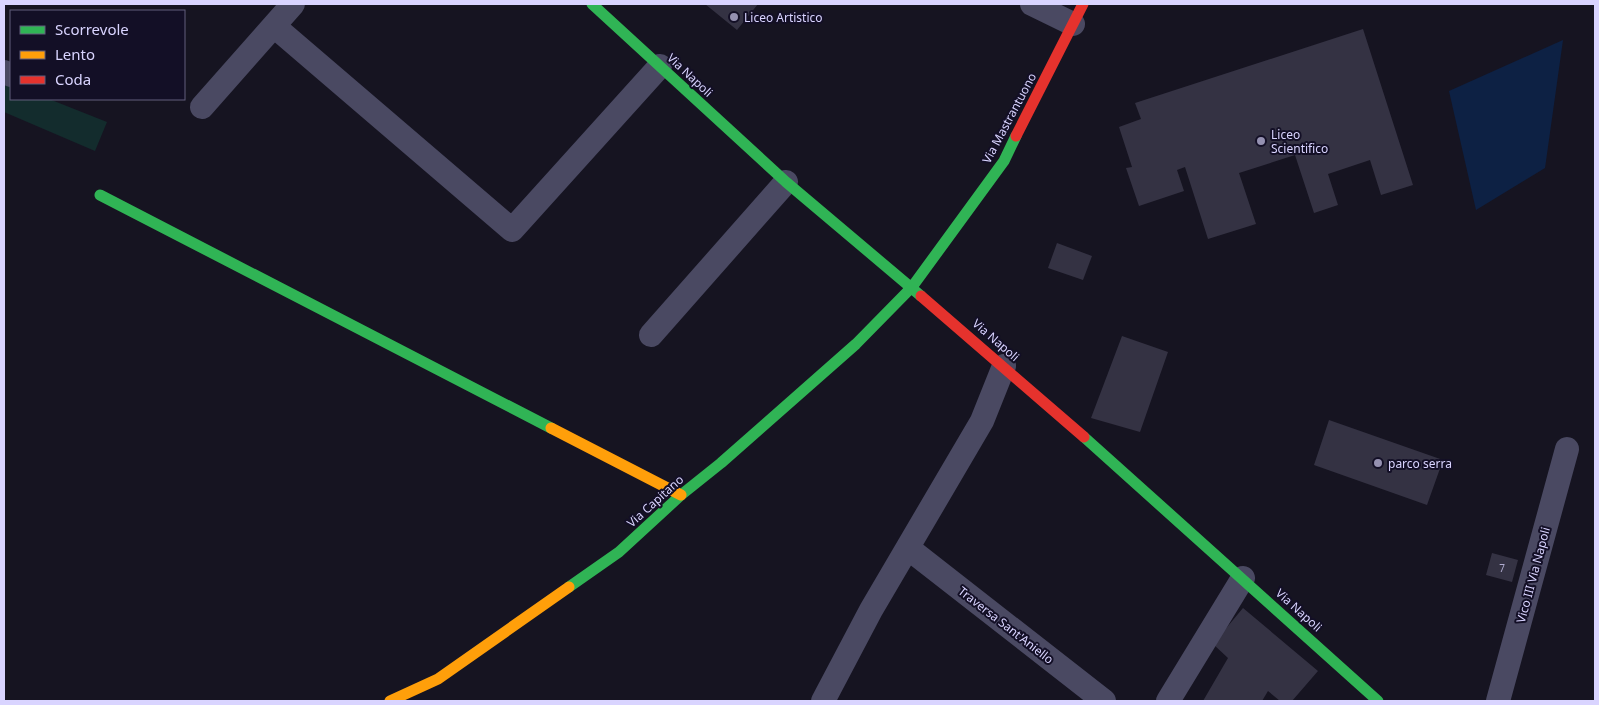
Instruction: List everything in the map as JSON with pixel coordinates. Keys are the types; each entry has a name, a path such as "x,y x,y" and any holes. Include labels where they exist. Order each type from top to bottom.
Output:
{"street":[{"path":"202,107 293,4"},
{"name":"Via Napoli","path":"592,4 786,182 1004,366 1243,578 1378,701"},
{"path":"1032,4 1078,14"},
{"name":"Via Mastrantuono","path":"912,287 1004,161 1078,14"},
{"path":"274,26 512,230 660,66"},
{"path":"651,335 786,182"},
{"path":"100,195 681,495"},
{"name":"Via Capitano","path":"390,701 438,679 619,552 681,495 721,463 856,344 912,287"},
{"path":"822,701 871,610 982,421 1004,366"},
{"name":"Vico III Via Napoli","path":"1498,701 1567,449"},
{"name":"Traversa Sant'Aniello","path":"908,548 1104,701"},
{"path":"1168,701 1243,578"}],"green space":[{"path":"4,81 10,84 10,100 52,100 107,122 95,151 4,112"}],"water":[{"path":"1563,40 1545,168 1476,210 1449,91"}],"building":[{"name":"Liceo Artistico","path":"705,4 758,4 737,30"},
{"name":"Liceo Scientifico","path":"1363,29 1413,185 1381,195 1370,160 1328,174 1338,205 1314,213 1295,155 1239,173 1256,224 1208,239 1185,167 1177,170 1184,191 1139,206 1126,168 1132,167 1119,127 1141,119 1135,103"},
{"path":"1057,243 1092,256 1083,280 1048,268"},
{"path":"1122,336 1168,352 1140,432 1091,418"},
{"name":"parco serra","path":"1329,420 1443,460 1427,505 1314,465"},
{"path":"1492,553 1518,560 1512,582 1486,575"},
{"path":"1243,608 1318,671 1292,701 1280,701 1268,691 1262,701 1203,701 1228,658 1213,644"}],"traffic: fast":[{"path":"592,4 786,182 921,296"},
{"path":"569,587 619,552 681,495 721,463 856,344 912,287 1004,161 1016,136"},
{"path":"100,195 551,428"},
{"path":"1084,437 1378,701"}],"traffic: slow":[{"path":"551,428 681,495"},
{"path":"390,701 438,679 569,587"}],"traffic: jam":[{"path":"1016,136 1083,4"},
{"path":"921,296 1084,437"}],"place":[{"name":"Liceo Artistico","path":"734,17"},
{"name":"Liceo Scientifico","path":"1261,141"},
{"name":"parco serra","path":"1378,463"}]}
